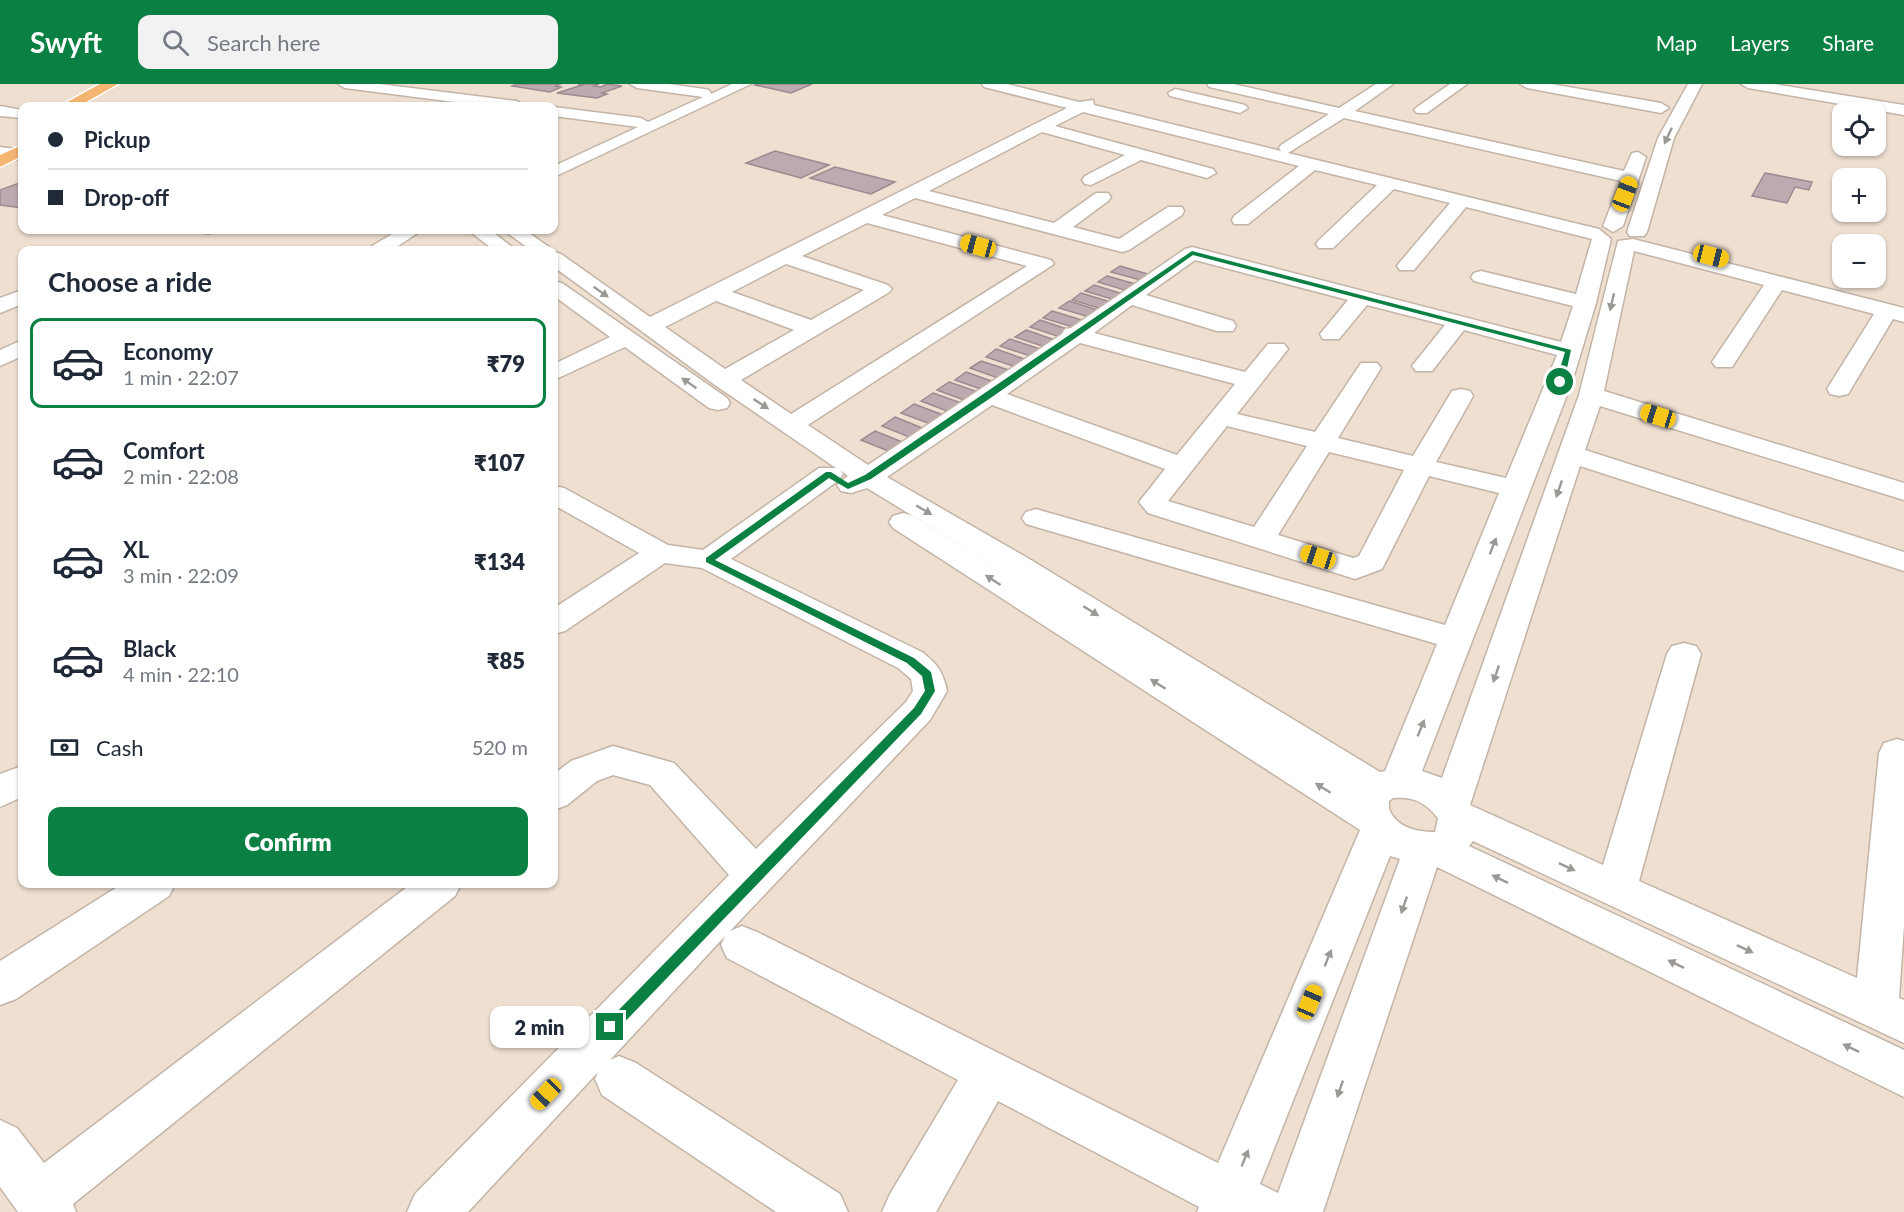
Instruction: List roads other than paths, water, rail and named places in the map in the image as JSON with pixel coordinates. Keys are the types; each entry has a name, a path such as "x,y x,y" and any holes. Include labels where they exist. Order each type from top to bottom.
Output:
{"highway":[{"path":"79,102 116,88"},
{"path":"100,102 116,88"}],"street":[{"path":"345,84 486,102"},
{"path":"637,84 704,93"},
{"path":"558,160 704,93 734,84"},
{"path":"558,170 734,84"},
{"path":"989,84 1287,148 1898,310"},
{"path":"1023,84 1053,87 1086,104 1312,164 1619,236 1777,282 1898,310"},
{"path":"1214,84 1632,178"},
{"path":"1287,148 1386,84"},
{"path":"1445,115 1416,109 1460,84"},
{"path":"1297,1212 1442,830 1591,395 1619,236 1632,178 1632,156 1650,133 1665,100 1527,84"},
{"path":"742,945 1238,1207 1383,805 1456,639 1560,382 1585,303 1695,84"},
{"path":"1748,84 1904,110"},
{"path":"1780,84 1904,105"},
{"path":"1175,93 1253,111"},
{"path":"1344,93 1388,103"},
{"path":"558,371 868,217 1086,104"},
{"path":"0,111 18,113"},
{"path":"558,112 641,123"},
{"path":"1298,122 1342,132"},
{"path":"1040,127 1207,173 1187,184"},
{"path":"0,165 13,152"},
{"path":"1091,180 1140,154"},
{"path":"1241,220 1312,164"},
{"path":"1326,244 1390,183"},
{"path":"914,192 1122,246 1175,211"},
{"path":"1058,229 1102,197"},
{"path":"1407,266 1462,201"},
{"path":"792,424 1044,264 868,217"},
{"path":"386,246 405,234"},
{"path":"483,234 500,246"},
{"path":"519,234 537,246"},
{"path":"709,560 989,396 1073,334 1192,253 1257,279 1362,297 1569,351"},
{"path":"724,380 881,289 784,257"},
{"path":"558,262 696,388 1383,805 1401,843 1442,830 1616,890 1890,1016 1897,753"},
{"path":"1482,277 1585,303"},
{"path":"1724,362 1777,282"},
{"path":"558,288 724,380 792,424 848,479"},
{"path":"0,292 18,295"},
{"path":"715,293 813,329"},
{"path":"1128,297 1225,326"},
{"path":"1331,334 1362,297"},
{"path":"0,306 18,298"},
{"path":"1839,388 1898,310"},
{"path":"1424,366 1459,322"},
{"path":"1073,334 1250,381"},
{"path":"0,359 18,349"},
{"path":"1276,349 1153,502 1158,507 1355,569 1371,562 1420,466 1461,396"},
{"path":"1261,538 1369,368"},
{"path":"1591,395 1904,492"},
{"path":"989,396 1181,466"},
{"path":"1220,417 1515,489"},
{"path":"1571,454 1904,561"},
{"path":"433,1212 755,876 918,711 930,691 927,674 910,660 709,560 660,554 558,496"},
{"path":"1036,518 1456,639"},
{"path":"558,620 660,554"},
{"path":"1616,890 1684,654"},
{"path":"558,792 584,771 613,760 633,768 662,773 755,876"},
{"path":"0,792 18,782"},
{"path":"1383,805 1427,788 1442,830 1904,1074"},
{"path":"0,985 149,888"},
{"path":"0,1145 45,1205 436,888"},
{"path":"908,1212 988,1073"},
{"path":"619,1079 822,1212"}]}
